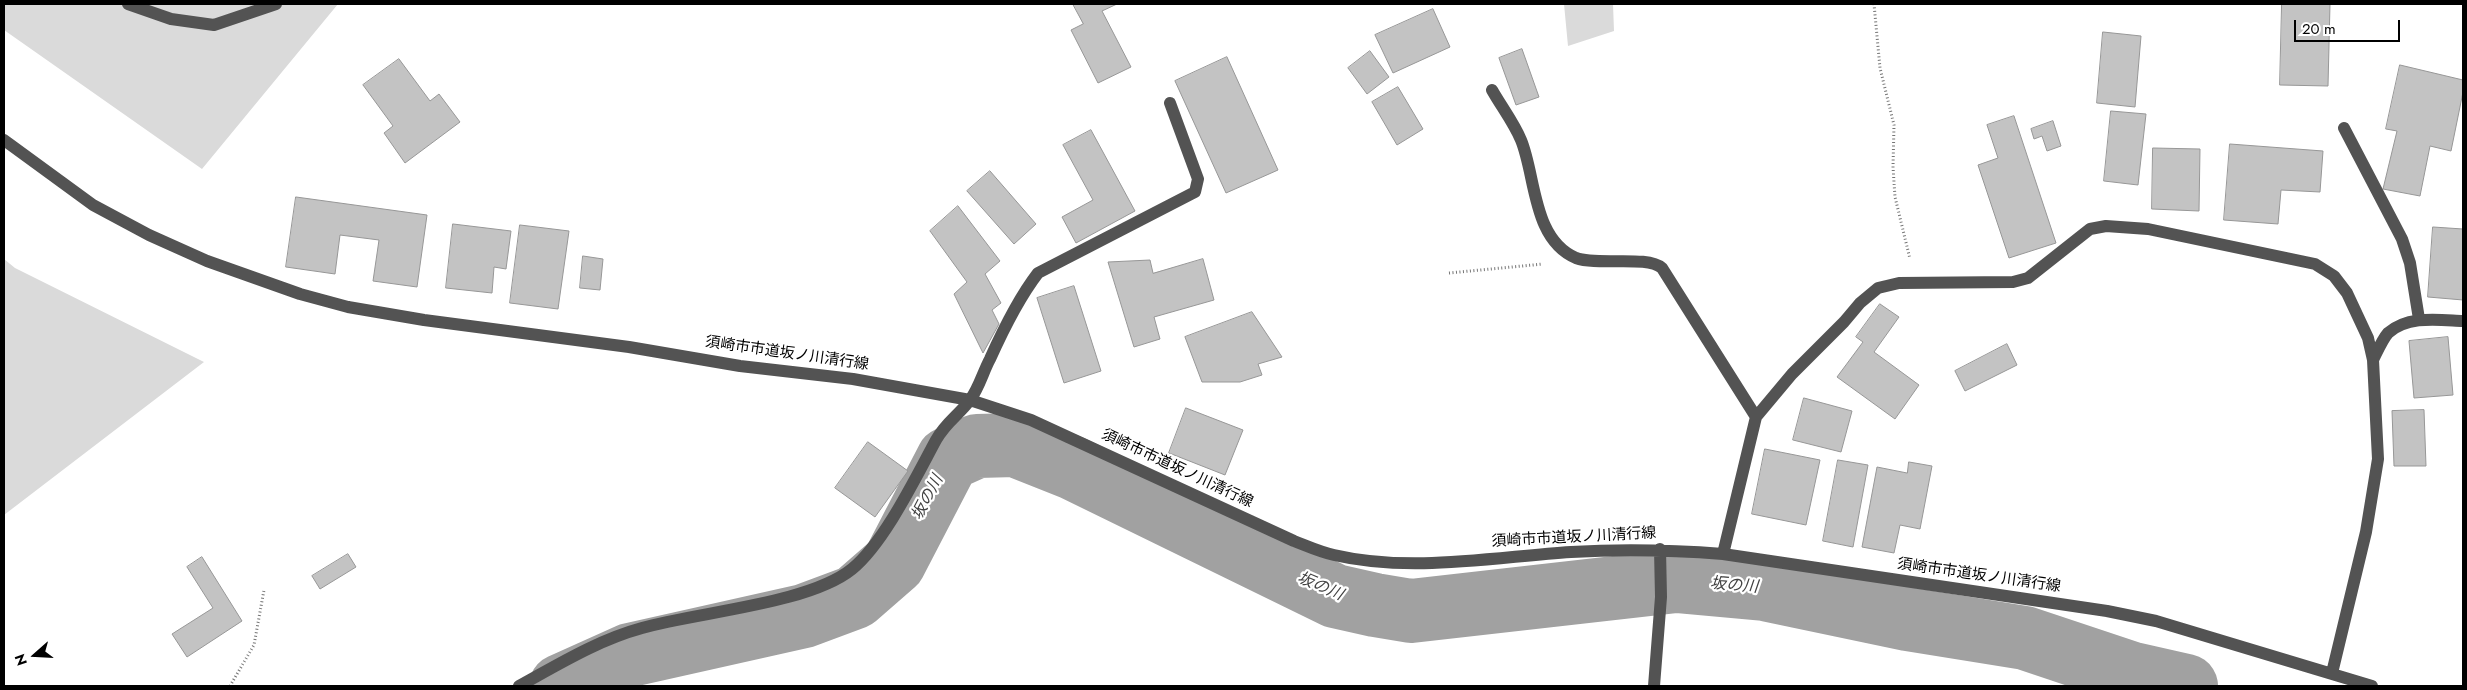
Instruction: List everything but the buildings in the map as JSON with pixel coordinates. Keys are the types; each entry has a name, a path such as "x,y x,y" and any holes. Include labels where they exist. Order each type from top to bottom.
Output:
{"street":[{"path":"128,4 170,19 214,25 276,4"},
{"path":"1492,90 1521,140 1533,189 1541,214 1552,237 1570,255 1583,261 1658,264 1756,417"},
{"path":"519,686 576,654 613,638 642,628 791,596 826,584 851,570 874,547 917,476 944,426 970,400 996,346 1029,285 1038,273 1195,192 1198,179 1170,103"},
{"path":"2344,128 2402,239 2410,263 2419,320"},
{"name":"須崎市市道坂ノ川清行線","path":"4,140 93,205 149,235 207,261 300,294 348,307 424,320 629,347 740,366 861,380 970,400 1031,420 1294,541 1332,555 1359,560 1401,563 1458,562 1570,552 1660,549 1723,554 2107,611 2156,621 2372,686"},
{"path":"1723,554 1756,417 1792,374 1844,322 1860,303 1878,288 1900,283 2013,282 2028,278 2090,229 2106,226 2148,230 2315,264 2334,276 2348,293 2368,338 2372,360 2378,459 2366,532 2332,673"},
{"path":"2372,360 2388,334 2419,320 2463,321"},
{"path":"1654,686 1661,597 1662,564 1660,549"}],"path":[{"path":"1874,4 1880,68 1894,125 1893,167 1895,198 1917,284"},
{"path":"1449,273 1583,261"},
{"path":"230,686 254,645 264,590"}],"shaded area":[{"path":"4,4 338,4 202,169 4,30"},
{"path":"1564,4 1613,4 1614,31 1568,46"},
{"path":"4,259 15,268 204,362 4,515"}],"waterway":[{"name":"坂の川","path":"561,686 630,655 804,616 855,597 894,563 948,459 977,446 1015,445 1073,468 1335,596 1375,605 1411,611 1676,581 1764,589 1907,619 2025,638 2133,674 2186,686"}]}
